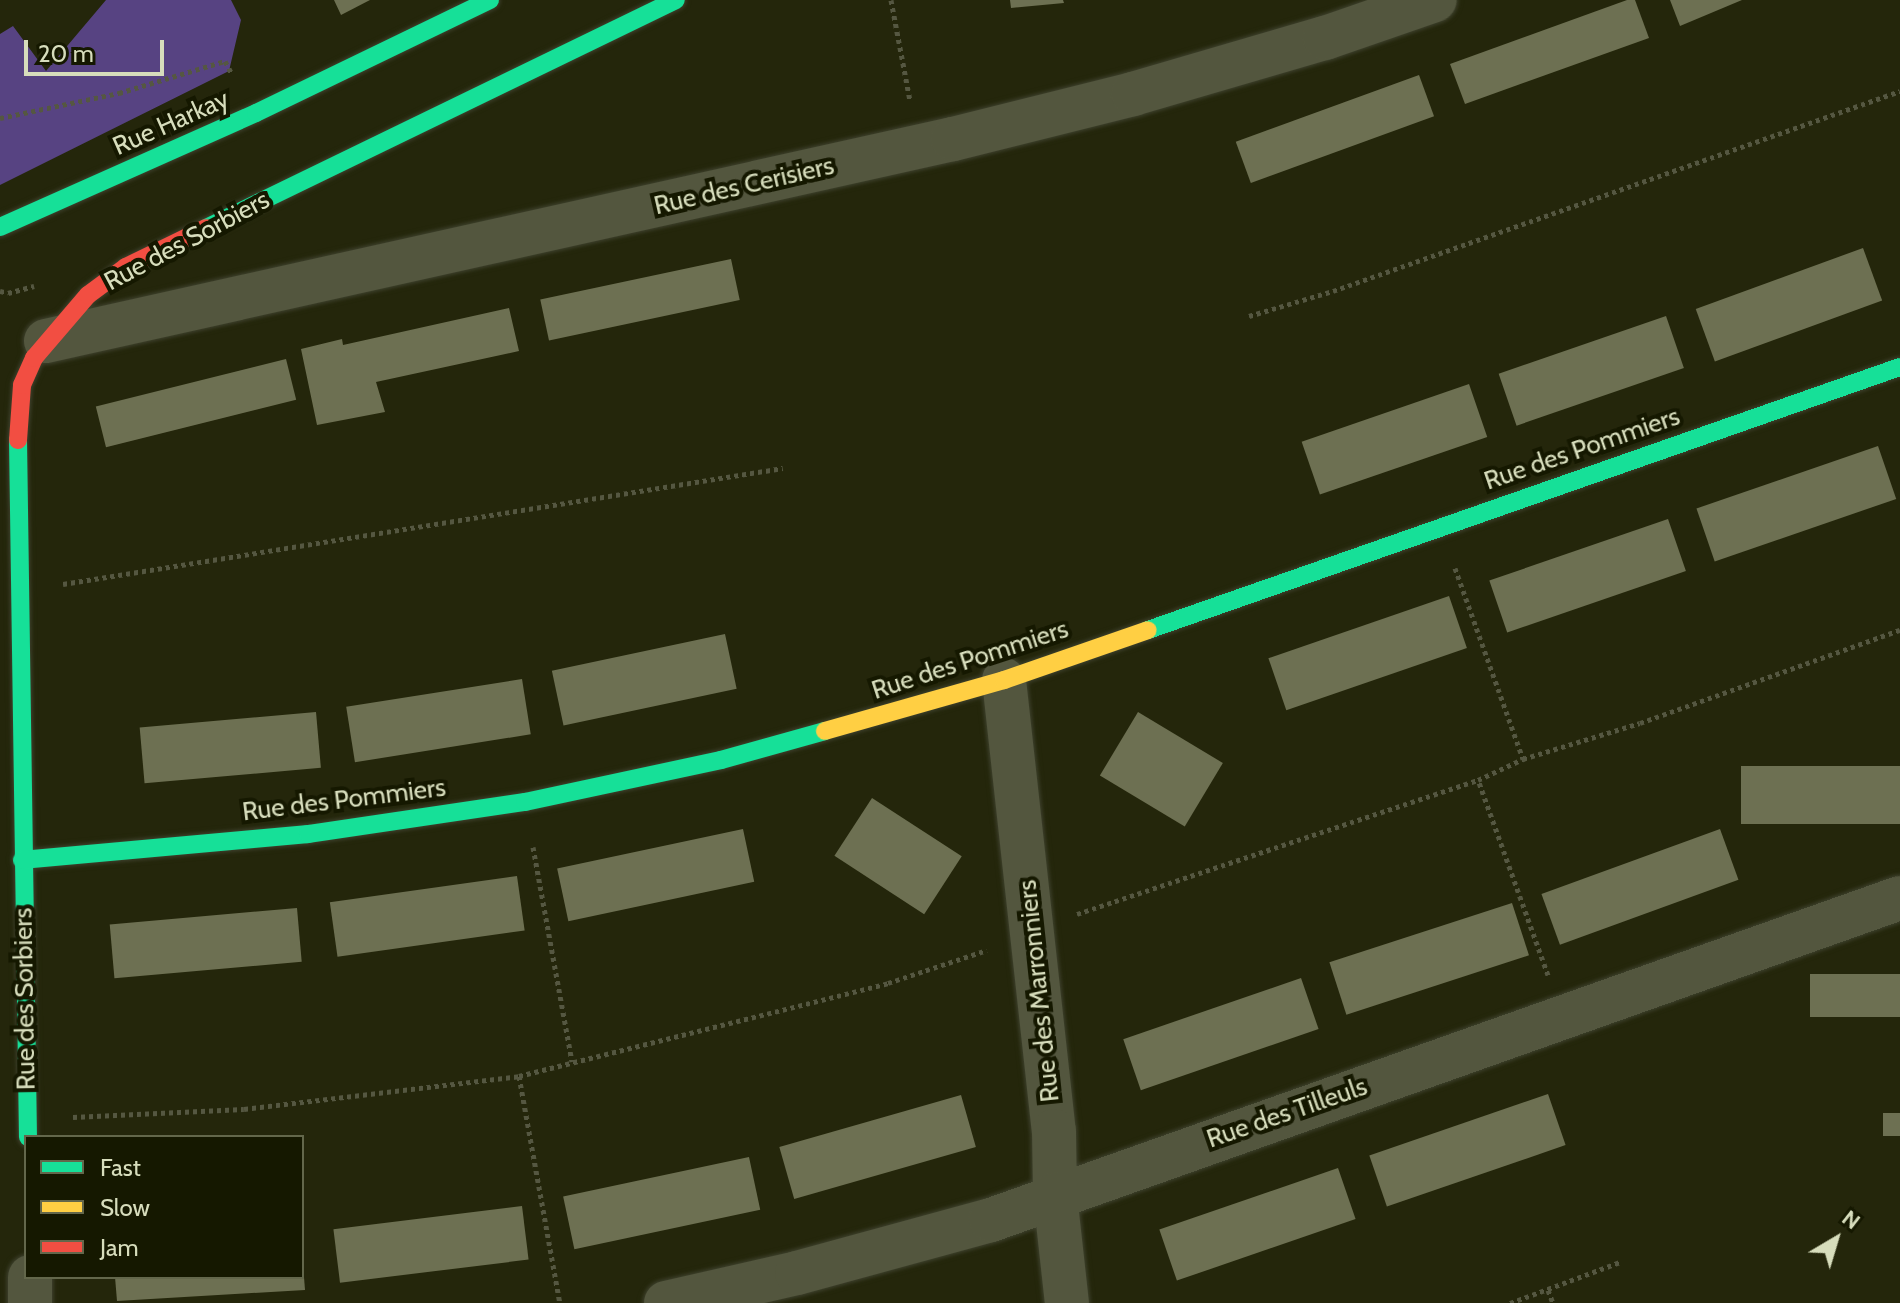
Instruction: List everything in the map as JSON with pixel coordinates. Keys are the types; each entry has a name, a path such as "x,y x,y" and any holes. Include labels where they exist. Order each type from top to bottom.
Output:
{"street":[{"name":"Rue Harkay","path":"0,227 256,113 490,0"},
{"name":"Rue des Sorbiers","path":"28,1135 18,592 18,412 22,385 46,341 88,295 126,267 676,0"},
{"name":"Rue des Cerisiers","path":"46,341 919,147 1133,94 1325,38 1435,0"},
{"name":"Rue des Pommiers","path":"22,860 308,834 525,802 721,760 1004,680 1900,367"},
{"name":"Rue des Marronniers","path":"1004,680 1054,1131 1055,1195 1067,1303"},
{"name":"Rue des Tilleuls","path":"666,1303 797,1273 991,1220 1900,898"},
{"path":"30,1279 30,1303"}],"path":[{"path":"891,0 919,147"},
{"path":"0,118 119,93 225,61 256,113"},
{"path":"1249,316 1333,291 1900,91"},
{"path":"18,592 783,468"},
{"path":"1440,526 1523,759"},
{"path":"28,1116 87,1118 244,1109 519,1076 888,983 1478,780 1523,759 1640,723 1900,630"},
{"path":"1478,780 1511,864 1562,1017"},
{"path":"525,802 572,1061"},
{"path":"519,1076 560,1303"},
{"path":"1510,1303 1620,1262"},
{"path":"1548,1290 1553,1303"}],"shaded area":[{"path":"106,0 231,0 241,20 229,71 0,185 0,34 13,26 46,71"}],"building":[{"path":"334,0 370,0 341,15"},
{"path":"1010,0 1063,0 1064,3 1011,8"},
{"path":"1627,0 1635,0 1649,38 1465,104 1450,64"},
{"path":"1670,0 1742,0 1680,26"},
{"path":"1419,75 1434,116 1251,183 1236,142"},
{"path":"1863,248 1882,301 1715,362 1696,309"},
{"path":"731,259 740,300 549,341 540,300"},
{"path":"509,308 519,351 376,382 385,412 317,425 301,349 342,339 343,345"},
{"path":"1666,316 1684,368 1517,426 1499,374"},
{"path":"286,359 296,400 106,447 96,406"},
{"path":"1469,384 1487,437 1320,495 1302,442"},
{"path":"1878,446 1896,499 1715,561 1696,509"},
{"path":"1668,519 1686,571 1507,633 1489,581"},
{"path":"1449,596 1467,648 1286,710 1268,658"},
{"path":"725,634 737,689 564,726 552,671"},
{"path":"522,679 531,734 355,762 346,707"},
{"path":"316,712 321,768 145,783 140,727"},
{"path":"1138,712 1223,763 1185,826 1100,775"},
{"path":"1741,766 1900,766 1900,824 1741,824"},
{"path":"872,798 962,856 924,914 834,856"},
{"path":"743,829 754,882 568,921 557,869"},
{"path":"1720,829 1738,880 1560,945 1541,894"},
{"path":"517,876 525,930 337,957 330,902"},
{"path":"1512,903 1529,955 1346,1015 1329,962"},
{"path":"297,908 302,962 114,978 110,924"},
{"path":"1810,974 1900,974 1900,1017 1810,1017"},
{"path":"1301,978 1319,1029 1141,1090 1123,1039"},
{"path":"1548,1094 1566,1145 1387,1207 1369,1156"},
{"path":"961,1095 976,1147 794,1199 779,1147"},
{"path":"1883,1113 1900,1113 1900,1136 1883,1136"},
{"path":"749,1157 760,1210 574,1249 563,1197"},
{"path":"1338,1168 1356,1219 1177,1281 1159,1230"},
{"path":"522,1206 529,1260 340,1283 333,1229"},
{"path":"304,1277 305,1290 117,1301 115,1279"}],"traffic: fast":[{"path":"0,227 256,113 490,0"},
{"path":"206,228 676,0"},
{"path":"1148,630 1900,367"},
{"path":"18,440 28,1135"},
{"path":"22,860 308,834 525,802 721,760 825,731"}],"traffic: slow":[{"path":"825,731 1004,680 1148,630"}],"traffic: jam":[{"path":"18,440 22,385 34,358 88,295 126,267 206,228"}]}
